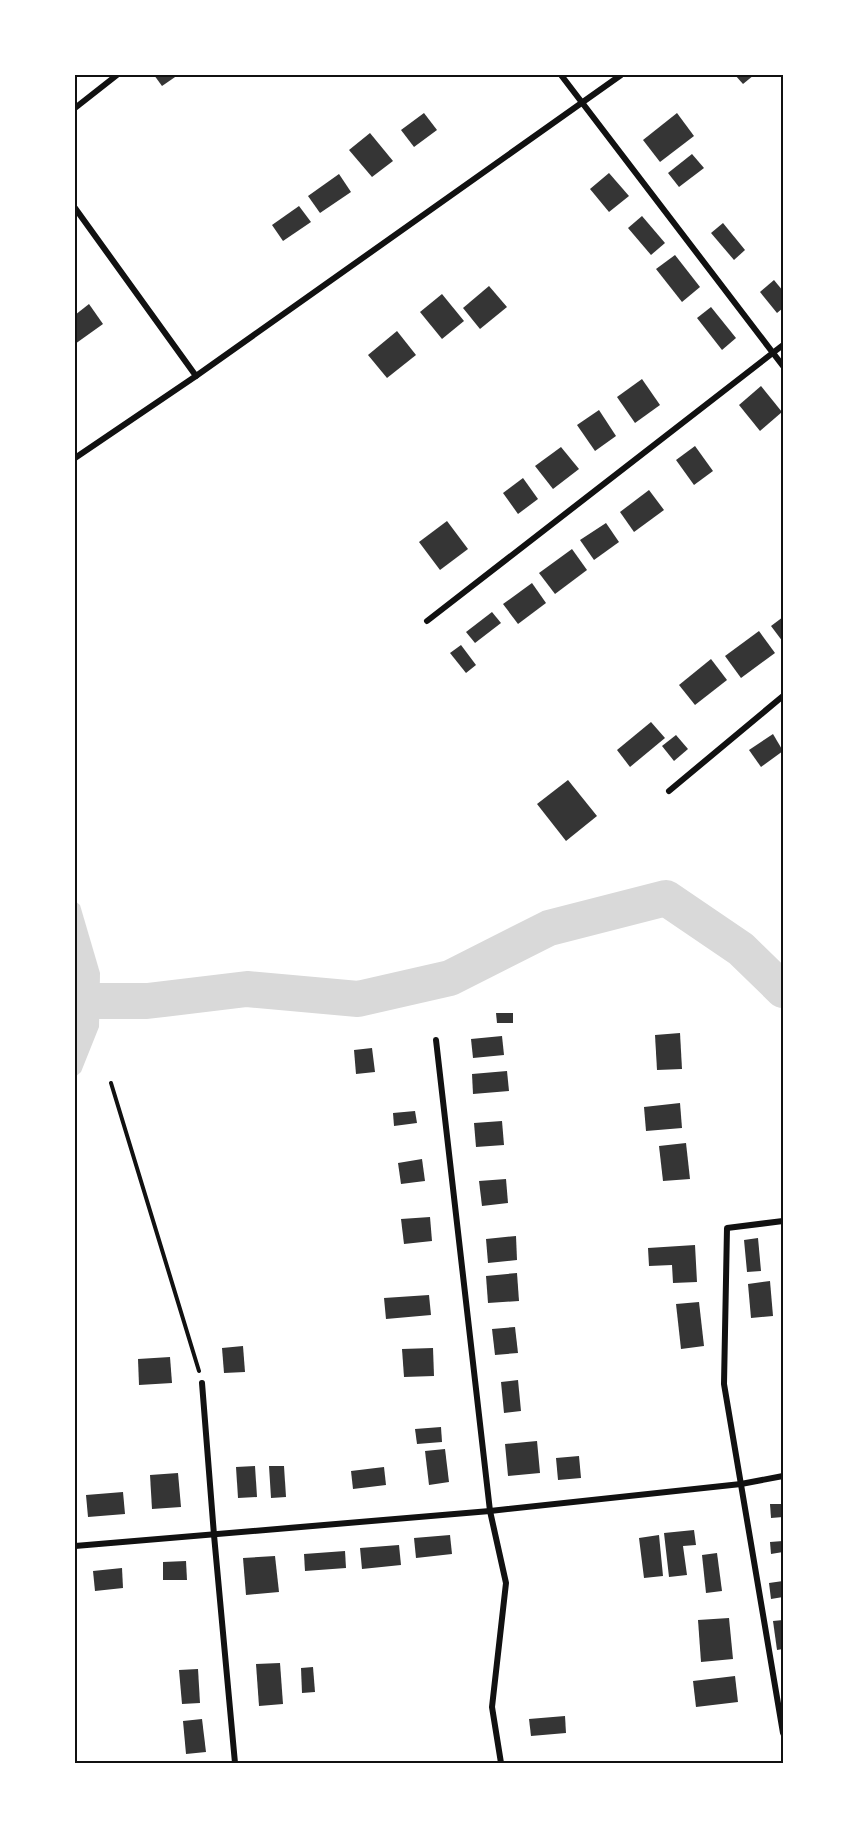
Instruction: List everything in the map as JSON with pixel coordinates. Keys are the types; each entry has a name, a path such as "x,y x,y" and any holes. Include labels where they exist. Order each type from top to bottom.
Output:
{"street":[{"path":"75,108 117,75"},
{"path":"561,75 783,366"},
{"path":"75,458 196,376 621,75"},
{"path":"75,208 196,376"},
{"path":"428,621 783,345"},
{"path":"669,791 783,696"},
{"path":"436,1040 490,1511 506,1583 492,1707 501,1763"},
{"path":"783,1221 727,1228 724,1384 783,1733"},
{"path":"202,1383 236,1763"},
{"path":"75,1546 490,1511 741,1484 783,1476"}],"path":[{"path":"111,1083 202,1383"}],"shaded area":[{"path":"75,901 80,905 100,973 99,1027 81,1072 75,1077"}],"building":[{"path":"154,75 178,75 162,86"},
{"path":"735,75 754,75 743,84"},
{"path":"424,113 437,130 414,147 401,130"},
{"path":"677,113 694,136 660,162 643,140"},
{"path":"370,133 393,161 372,177 349,150"},
{"path":"692,154 704,168 679,187 668,173"},
{"path":"609,173 629,196 609,212 590,189"},
{"path":"339,174 351,192 320,213 308,196"},
{"path":"299,206 311,222 283,241 272,225"},
{"path":"642,216 665,243 651,255 628,228"},
{"path":"723,223 745,250 734,260 711,233"},
{"path":"675,255 700,287 682,302 656,269"},
{"path":"774,280 783,291 783,308 777,313 760,292"},
{"path":"489,286 507,307 480,329 463,308"},
{"path":"442,294 464,321 442,339 420,312"},
{"path":"89,304 103,324 75,344 75,315"},
{"path":"711,307 736,338 722,350 697,318"},
{"path":"397,331 416,355 387,378 368,355"},
{"path":"642,379 660,405 635,423 617,397"},
{"path":"761,386 782,412 760,431 739,405"},
{"path":"599,410 616,436 595,451 577,425"},
{"path":"695,446 713,471 694,485 676,460"},
{"path":"561,447 579,469 553,489 535,466"},
{"path":"523,478 538,499 518,514 503,493"},
{"path":"649,490 664,510 634,532 620,512"},
{"path":"447,521 468,549 440,570 419,542"},
{"path":"606,523 619,542 594,560 580,540"},
{"path":"572,549 587,570 555,594 539,573"},
{"path":"532,583 546,603 518,624 503,604"},
{"path":"492,612 501,623 475,643 466,632"},
{"path":"783,617 783,642 771,626"},
{"path":"759,631 775,653 741,678 725,656"},
{"path":"461,645 476,665 466,673 450,653"},
{"path":"711,659 727,680 695,705 679,685"},
{"path":"651,722 665,738 630,767 617,750"},
{"path":"773,734 783,751 761,767 749,750"},
{"path":"676,735 688,749 674,761 662,746"},
{"path":"568,780 597,816 566,841 537,804"},
{"path":"496,1013 513,1013 513,1023 497,1023"},
{"path":"680,1033 682,1069 657,1070 655,1035"},
{"path":"502,1036 504,1055 473,1058 471,1039"},
{"path":"372,1048 375,1072 356,1074 354,1050"},
{"path":"507,1071 509,1091 473,1094 472,1074"},
{"path":"680,1103 682,1128 646,1131 644,1107"},
{"path":"415,1111 417,1123 394,1126 393,1113"},
{"path":"502,1121 504,1145 476,1147 474,1123"},
{"path":"686,1143 690,1179 663,1181 659,1146"},
{"path":"422,1159 425,1181 401,1184 398,1163"},
{"path":"506,1179 508,1203 482,1206 479,1181"},
{"path":"430,1217 432,1241 404,1244 401,1219"},
{"path":"516,1236 517,1260 488,1263 486,1239"},
{"path":"758,1238 761,1271 747,1272 744,1240"},
{"path":"695,1245 697,1282 673,1283 672,1265 649,1266 648,1248"},
{"path":"517,1273 519,1301 488,1303 486,1276"},
{"path":"770,1281 773,1316 751,1318 748,1284"},
{"path":"429,1295 431,1315 386,1319 384,1298"},
{"path":"699,1302 704,1346 681,1349 676,1304"},
{"path":"515,1327 518,1353 495,1355 492,1329"},
{"path":"243,1346 245,1372 224,1373 222,1348"},
{"path":"433,1348 434,1376 404,1377 402,1349"},
{"path":"170,1357 172,1383 139,1385 138,1359"},
{"path":"518,1380 521,1411 504,1413 501,1382"},
{"path":"441,1427 442,1442 417,1444 415,1429"},
{"path":"537,1441 540,1473 508,1476 505,1444"},
{"path":"445,1449 449,1482 429,1485 425,1451"},
{"path":"579,1456 581,1478 558,1480 556,1458"},
{"path":"255,1466 257,1497 238,1498 236,1467"},
{"path":"269,1466 284,1466 286,1497 271,1498"},
{"path":"384,1467 386,1485 353,1489 351,1471"},
{"path":"178,1473 181,1507 152,1509 150,1475"},
{"path":"123,1492 125,1514 88,1517 86,1495"},
{"path":"770,1504 783,1504 783,1517 771,1518"},
{"path":"694,1530 696,1545 683,1546 687,1575 669,1577 664,1533"},
{"path":"450,1535 452,1554 416,1558 414,1538"},
{"path":"659,1535 663,1576 644,1578 639,1538"},
{"path":"783,1541 783,1552 771,1554 770,1542"},
{"path":"399,1545 401,1565 362,1569 360,1548"},
{"path":"345,1551 346,1568 305,1571 304,1554"},
{"path":"717,1553 722,1591 706,1593 702,1555"},
{"path":"275,1556 279,1592 246,1595 243,1558"},
{"path":"186,1561 187,1580 163,1580 163,1562"},
{"path":"122,1568 123,1588 95,1591 93,1571"},
{"path":"783,1581 783,1597 771,1599 769,1583"},
{"path":"729,1618 733,1659 701,1662 698,1620"},
{"path":"783,1620 783,1649 777,1650 773,1621"},
{"path":"280,1663 283,1704 259,1706 256,1664"},
{"path":"313,1667 315,1692 302,1693 301,1668"},
{"path":"198,1669 200,1703 182,1704 179,1670"},
{"path":"735,1676 738,1702 696,1707 693,1681"},
{"path":"565,1716 566,1733 531,1736 529,1719"},
{"path":"202,1719 206,1752 186,1754 183,1721"}],"waterway":[{"path":"75,1001 147,1001 247,989 358,999 450,978 549,928 666,898 741,949 783,990"}]}
